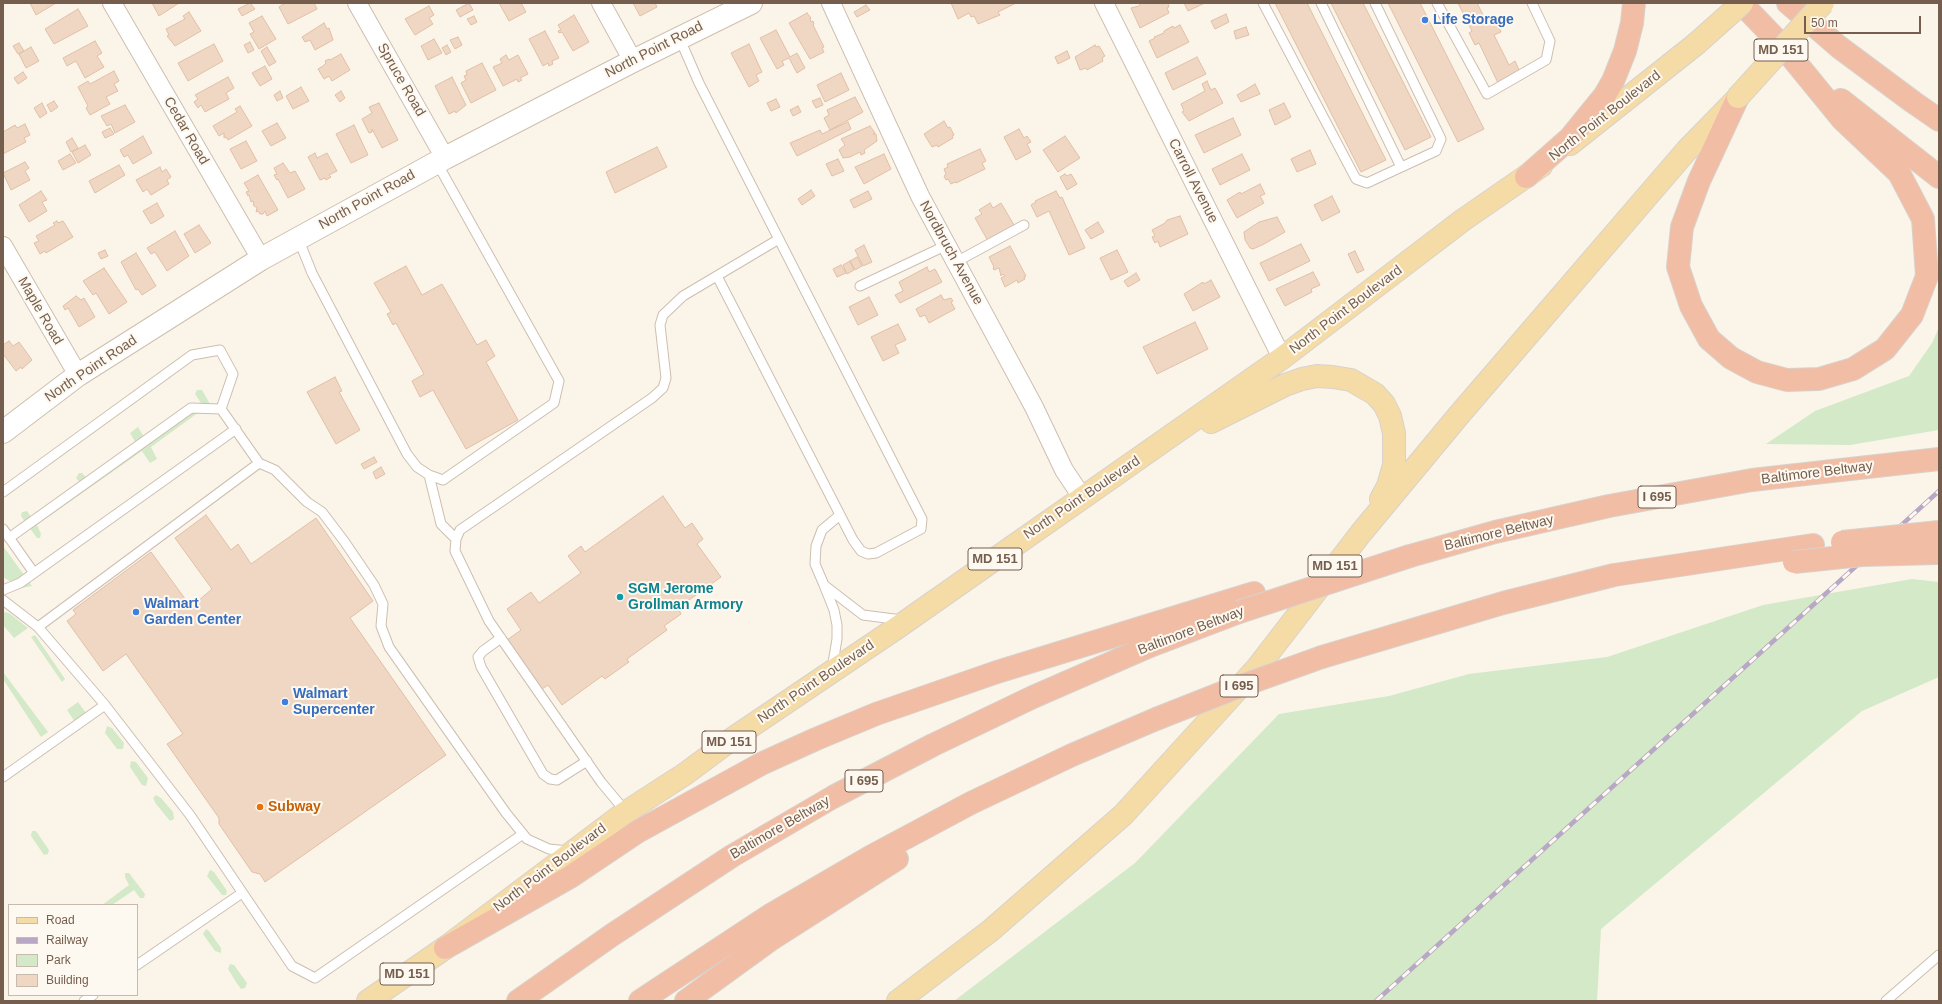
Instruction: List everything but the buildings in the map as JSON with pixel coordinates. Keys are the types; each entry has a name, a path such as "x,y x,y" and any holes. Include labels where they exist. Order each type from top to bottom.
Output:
{"highway":[{"path":"1526,176 1570,138 1605,95 1613,81 1624,51 1632,23 1634,3"},
{"path":"1741,3 1820,84 1939,177"},
{"path":"1788,3 1845,52 1939,120"},
{"path":"1738,97 1699,181 1682,227 1678,267 1691,306 1709,339 1731,358 1757,372 1787,380 1793,380 1819,379 1853,369 1885,349 1912,315 1928,276 1923,219 1899,174 1842,119 1784,48"},
{"name":"Baltimore Beltway","path":"518,1001 612,935 732,856 832,797 932,744 1033,697 1150,646 1239,612 1410,556 1495,532 1609,506 1752,480 1939,459"},
{"name":"I 695","path":"640,1001 772,914 870,857 971,803 1072,755 1156,719 1227,691 1322,657 1503,603 1614,575 1813,545 1939,532"},
{"path":"1503,603 1615,585 1739,568 1862,555 1939,553"},
{"path":"445,948 570,877 637,832 763,764 816,739 876,714 983,677 1254,593 1410,556"},
{"path":"686,1001 770,940 877,870 1074,760 1156,719"}],"main road":[{"name":"North Point Boulevard","path":"368,1001 445,948 572,851 626,812 685,774 732,739 907,620 1282,358 1463,220 1580,137 1696,44 1741,3"},
{"name":"MD 151","path":"898,1001 990,931 1123,815 1257,668 1361,533 1687,150 1738,97 1823,3"},
{"path":"1145,455 1268,394 1302,379 1317,376 1333,376 1351,380 1375,394 1384,404 1390,416 1394,432 1394,465 1388,486 1361,533"}],"street":[{"name":"Cedar Road","path":"112,3 261,259"},
{"name":"Spruce Road","path":"356,3 441,160"},
{"path":"601,3 633,61"},
{"name":"North Point Road","path":"3,432 78,375 261,259 441,160 679,37 751,3"},
{"name":"Nordbruch Avenue","path":"832,3 920,196 1030,400 1064,470 1082,497"},
{"name":"Carroll Avenue","path":"1104,3 1282,358"},
{"name":"Maple Road","path":"3,246 78,375"}],"lane":[{"path":"1263,3 1356,179 1367,184 1436,151 1441,139 1375,3"},
{"path":"1322,3 1401,167"},
{"path":"1436,3 1488,94 1546,60 1550,41 1532,3"},
{"path":"679,37 699,83 922,519 921,529 876,553 868,554 861,551 853,540 717,276"},
{"path":"298,238 312,273 407,454 417,467 429,476 443,480 554,403 559,381 441,160"},
{"path":"956,262 1024,225"},
{"path":"626,812 587,762 489,621 455,551 456,539 460,530 652,398 663,388 666,378 660,325 663,315 683,296 779,239"},
{"path":"860,286 947,245"},
{"path":"3,492 192,355 220,350 233,374 221,409"},
{"path":"9,538 191,408 221,409"},
{"path":"221,409 259,463 275,470 308,502 322,512 344,541 374,585 383,604 381,626 389,647 506,813 527,839 548,848 572,851"},
{"path":"3,590 20,583 236,429"},
{"path":"38,626 259,463"},
{"path":"429,476 441,524 456,539"},
{"path":"832,671 837,639 837,625 834,610 815,564 816,546 822,530 840,515"},
{"path":"3,530 34,573"},
{"path":"824,585 863,615 907,620"},
{"path":"3,600 38,626 105,705 190,815 292,966 315,978 523,834"},
{"path":"501,638 483,651 478,657 481,667 543,774 550,779 558,780 587,762"},
{"path":"3,776 105,705"},
{"path":"138,964 242,893"},
{"path":"1886,1001 1939,955"}],"green space":[{"path":"1939,327 1939,430 1850,445 1766,444 1815,411 1909,376 1932,343"},
{"path":"197,390 202,390 210,404 151,447 157,459 150,463 142,451 37,525 41,534 40,538 37,538 21,516 22,512 27,511 33,520 83,486 76,478 79,473 82,473 89,481 138,447 130,433 138,427 147,442 201,403 195,394"},
{"path":"3,546 32,586 21,588 3,577"},
{"path":"1912,579 1939,582 1939,677 1862,711 1601,929 1597,1001 954,1001 1135,863 1279,714 1389,696 1469,674 1607,657 1763,605"},
{"path":"3,612 9,613 28,628 14,638 3,625"},
{"path":"35,635 65,679 62,682 31,637"},
{"path":"3,672 48,732 41,737 3,679"},
{"path":"78,702 86,713 75,722 67,710"},
{"path":"107,726 112,728 124,743 123,749 117,749 105,733"},
{"path":"131,761 136,762 148,778 146,786 142,785 130,767"},
{"path":"156,795 161,798 173,812 174,819 170,821 156,804 153,798"},
{"path":"32,831 36,831 49,850 48,854 44,855 31,836"},
{"path":"210,870 214,872 227,891 226,895 222,895 207,876"},
{"path":"125,873 129,873 145,894 144,898 140,898 134,890 113,904 103,904 129,885 125,877"},
{"path":"206,929 221,948 221,953 215,951 203,934"},
{"path":"230,964 234,965 247,983 245,988 241,989 236,982 228,969"}],"railway":[{"path":"1376,1001 1939,491"}],"place":[{"name":"Life Storage","path":"1425,20"},
{"name":"SGM Jerome Grollman Armory","path":"620,597"},
{"name":"Walmart Garden Center","path":"136,612"},
{"name":"Walmart Supercenter","path":"285,702"},
{"name":"Subway","path":"260,807"}]}
